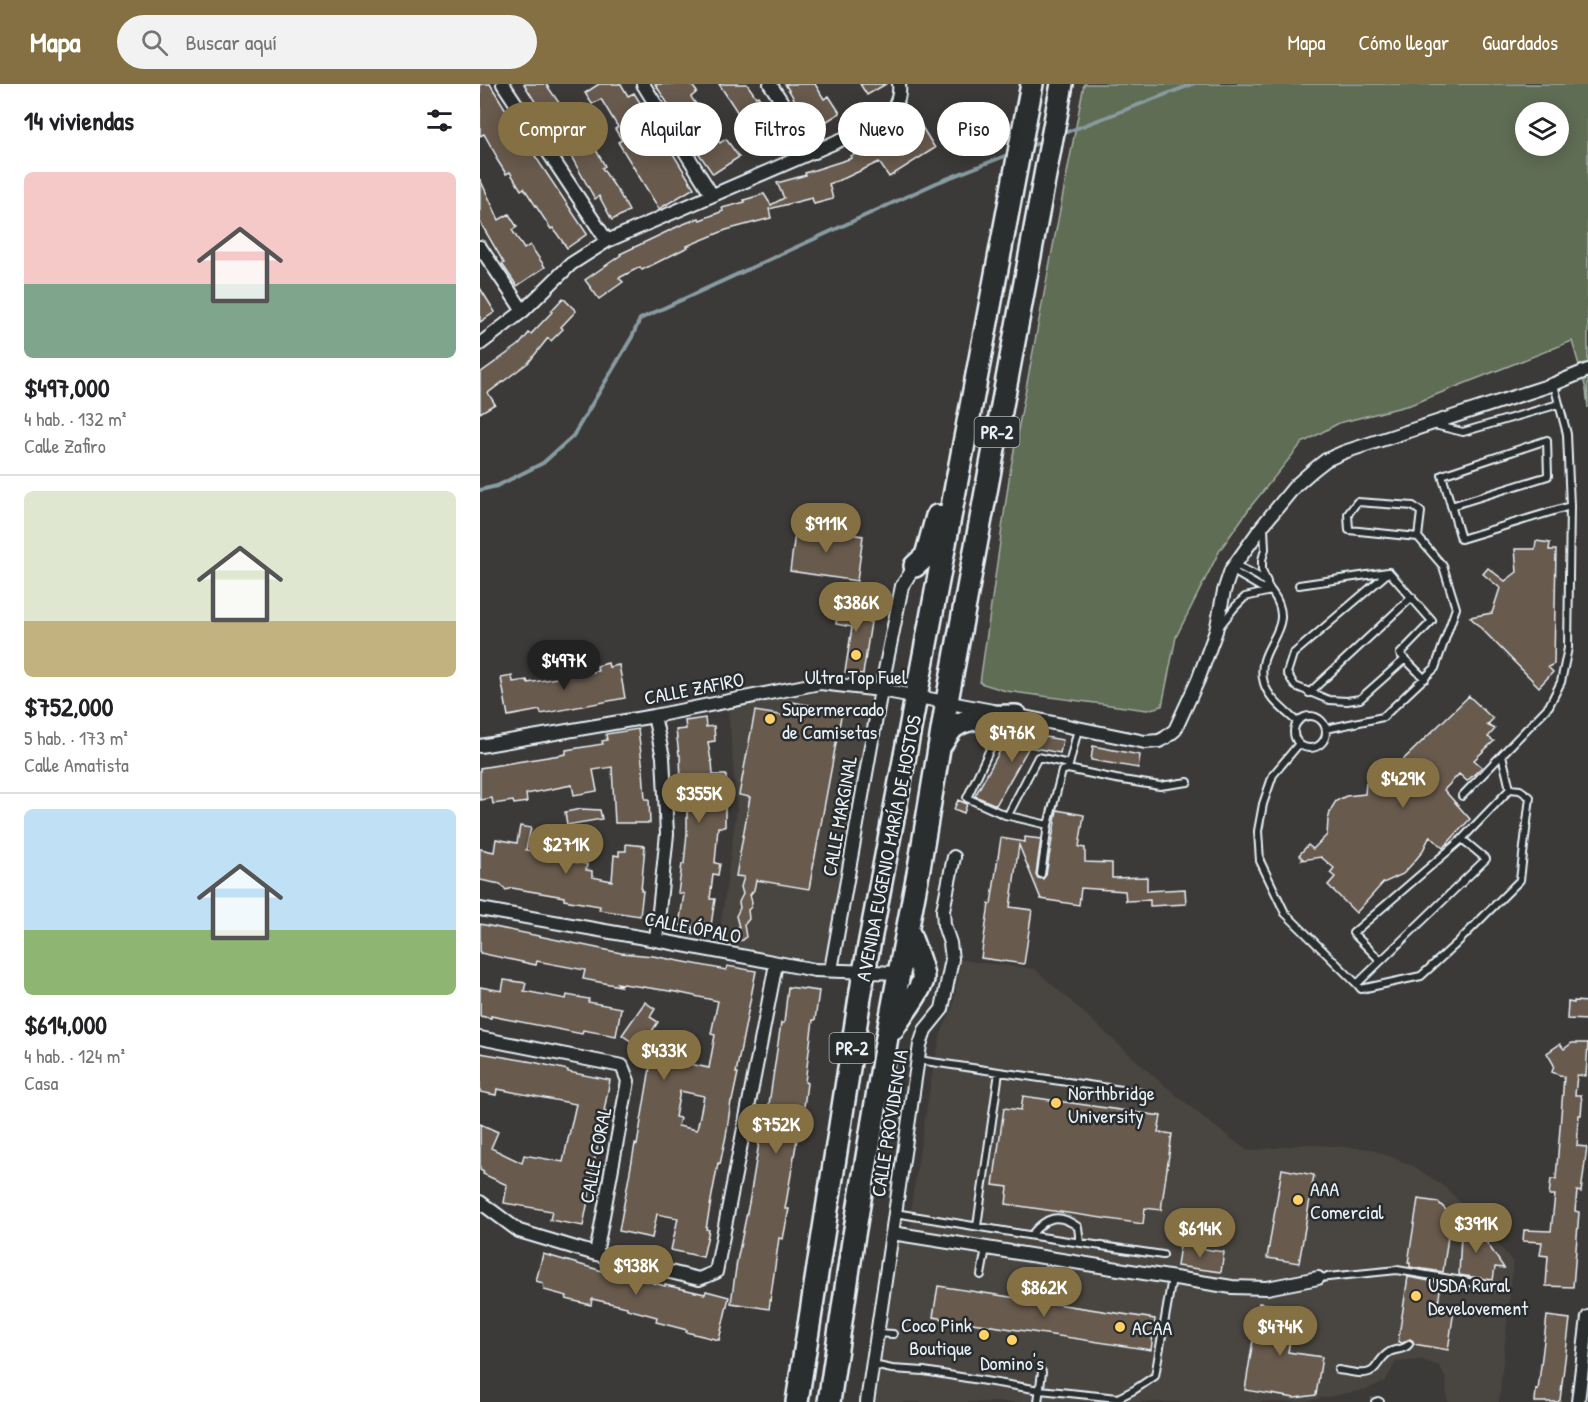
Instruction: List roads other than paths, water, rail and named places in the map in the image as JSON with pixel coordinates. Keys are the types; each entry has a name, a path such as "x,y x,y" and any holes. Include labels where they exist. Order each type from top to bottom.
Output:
{"highway":[{"name":"AVENIDA EUGENIO MARÍA DE HOSTOS","path":"796,1402 864,972 1032,84"},
{"name":"AVENIDA EUGENIO MARÍA DE HOSTOS","path":"829,1402 887,1037 1062,84"},
{"path":"915,566 927,556 976,376"},
{"path":"939,747 954,727 971,720 1016,716"},
{"path":"887,1037 918,991 923,978 908,929"}],"street":[{"path":"503,84 607,241"},
{"path":"643,84 712,195"},
{"path":"770,84 782,102"},
{"path":"826,147 882,122 896,105 899,84"},
{"path":"480,344 523,311 571,264 607,241 805,156"},
{"path":"480,247 523,311"},
{"name":"CALLE ZAFIRO","path":"480,746 654,716 820,683 947,701 1145,742 1159,741 1175,730 1198,680 1216,632 1224,591 1234,568 1263,525 1295,486 1312,471 1326,460 1344,452 1554,384 1588,370"},
{"name":"CALLE MARGINAL","path":"831,970 902,586 915,566"},
{"path":"654,716 663,757 667,834 656,939"},
{"name":"CALLE PROVIDENCIA","path":"867,1402 920,1045 925,1030 942,1009 952,959 943,910 954,857"},
{"name":"CALLE ÓPALO","path":"480,909 656,939 815,970 899,973"},
{"path":"480,1202 519,1231 596,1254 699,1280 716,1272 776,964"},
{"path":"923,978 947,983"},
{"name":"CALLE CORAL","path":"480,1038 622,1066 628,1081 596,1254"},
{"path":"892,1233 1232,1287 1267,1288 1318,1278"},
{"path":"1578,1402 1588,1317"}],"lane":[{"path":"1462,796 1549,706 1561,682 1568,648 1570,507 1567,434 1554,384"},
{"path":"1431,425 1463,432 1559,404"},
{"path":"1451,506 1548,476 1547,440 1442,475 1451,506 1461,539 1570,507"},
{"path":"1326,729 1383,717 1425,679 1436,668 1456,608 1443,566 1418,537 1349,530 1348,514 1357,502 1413,506 1421,512 1418,537"},
{"path":"1263,525 1265,549 1262,570 1271,591"},
{"path":"1234,568 1264,581 1278,600 1282,616 1277,633 1265,653 1262,666 1264,684 1272,697 1296,721"},
{"path":"1389,572 1432,621 1400,654 1425,679"},
{"path":"1389,572 1293,654 1287,673 1295,686 1309,693 1329,700 1347,701 1360,699 1405,659"},
{"path":"1299,585 1389,572"},
{"path":"1216,632 1235,606 1245,597 1271,591"},
{"path":"1309,693 1412,597"},
{"path":"1308,715 1320,718 1326,729 1325,740 1318,747 1308,749 1298,745 1293,733 1296,721 1308,715"},
{"path":"1041,874 1048,825 1062,771 1069,767 1078,728"},
{"path":"1298,745 1273,775 1263,804 1258,831 1260,861 1285,913 1361,989 1421,976 1520,880 1530,797 1520,790 1510,789"},
{"path":"990,749 967,798 1008,815 1048,825"},
{"path":"1502,755 1510,789"},
{"path":"1008,815 1038,757 1116,779 1160,786 1188,782"},
{"path":"1381,961 1353,933 1462,839 1510,789"},
{"path":"1357,984 1486,859 1462,839"},
{"path":"918,1060 1142,1093"},
{"path":"977,1226 999,1072"},
{"path":"895,1213 1163,1255"},
{"path":"1031,1235 1040,1224 1054,1218 1070,1220 1078,1227 1080,1243"},
{"path":"981,1275 986,1248"},
{"path":"1318,1278 1397,1270 1498,1287"},
{"path":"873,1365 892,1370 924,1371 1040,1390 1118,1398 1155,1376 1172,1278"},
{"path":"877,1333 893,1334"},
{"path":"1338,1370 1366,1374 1373,1371 1388,1352 1406,1348 1409,1344"},
{"path":"1038,1402 1042,1372"},
{"path":"1375,1402 1380,1402"}],"waterway":[{"path":"1059,135 1193,84"},
{"path":"1028,147 1044,141"},
{"path":"480,490 497,486 543,463 573,436 632,337 640,319 936,183 1005,156"}],"place":[{"name":"Ultra Top Fuel","path":"856,655"},
{"name":"Supermercado de Camisetas","path":"770,719"},
{"name":"Northbridge University","path":"1056,1103"},
{"name":"AAA Comercial","path":"1298,1200"},
{"name":"USDA Rural Develovement","path":"1416,1296"},
{"name":"ACAA","path":"1120,1327"},
{"name":"Coco Pink Boutique","path":"984,1335"},
{"name":"Domino's","path":"1012,1340"}]}
